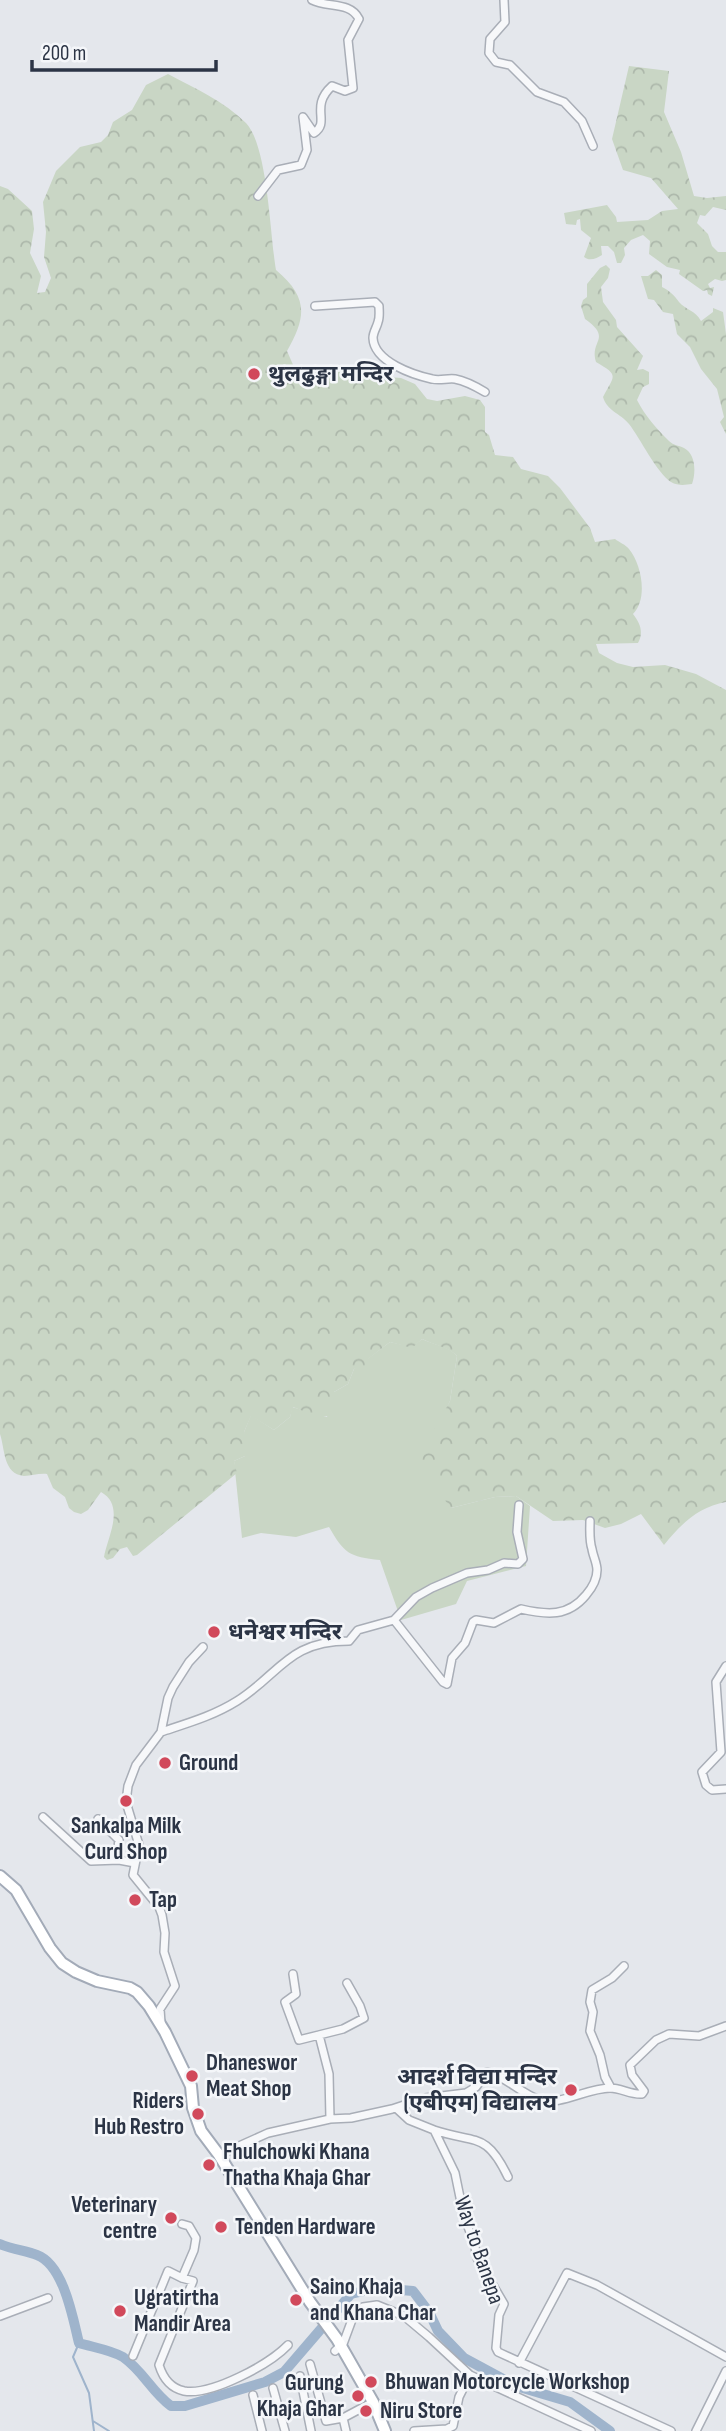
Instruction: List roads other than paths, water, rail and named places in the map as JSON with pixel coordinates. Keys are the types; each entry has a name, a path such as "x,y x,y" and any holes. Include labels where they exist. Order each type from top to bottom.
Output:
{"main road":[{"path":"2,1882 16,1890 50,1948 62,1963 87,1976 137,1992 161,2024 191,2086 193,2108 201,2131 219,2155 373,2402 385,2431"}],"street":[{"path":"258,195 278,170 301,165 304,161 307,150 303,117 314,133 319,129 322,124 320,101 324,93 332,86 345,91 353,88 348,40 359,19 355,12 348,8 312,0"},
{"path":"504,0 505,22 490,39 489,54 496,62 510,65 537,92 564,102 582,121 593,146"},
{"path":"315,306 375,302 379,306 379,316 373,337 375,346 387,360 404,373 414,373 433,380 455,379 485,392"},
{"path":"161,1732 205,1719 225,1709 254,1689 296,1652 332,1642 349,1641 358,1630 394,1620 415,1597 432,1588 467,1573 488,1570 504,1563 519,1564 522,1562 517,1532 519,1504"},
{"path":"394,1620 447,1684 452,1658 465,1643 473,1622 494,1623 521,1609 539,1614 561,1612 571,1609 587,1594 593,1586 597,1571 591,1548 590,1521"},
{"path":"161,2024 160,2008 175,1986 163,1952 165,1933 162,1914 133,1875 139,1845 125,1794 136,1765 161,1732 173,1687 202,1647"},
{"path":"726,1666 716,1682 721,1752 702,1772 706,1785 712,1790 726,1789"},
{"path":"43,1817 91,1861 119,1860 135,1863"},
{"path":"98,1819 119,1840 119,1860"},
{"path":"611,2088 592,2040 590,2031 593,2012 590,2002 592,1990 612,1978 624,1966"},
{"path":"293,1974 296,1994 285,2002 299,2040 343,2029 364,2018 347,1983"},
{"path":"219,2155 268,2133 396,2108 425,2098 466,2093 476,2087 487,2071 527,2096 549,2102 588,2091 611,2088 636,2095 642,2094 644,2091 632,2075 630,2065 656,2040 668,2034 699,2036 726,2026"},
{"path":"319,2035 329,2074 330,2119"},
{"path":"396,2108 410,2120 434,2130 483,2143 498,2157 508,2178"},
{"name":"Way to Banepa","path":"434,2130 455,2173 464,2217 471,2232 477,2258 504,2304 499,2315 496,2348 502,2355 519,2363"},
{"path":"182,2224 189,2226 196,2238 194,2250 182,2277"},
{"path":"133,2356 168,2271 193,2281 159,2365 164,2379 172,2386 199,2391 241,2377 281,2353 288,2345"},
{"path":"671,2431 550,2374 519,2363 567,2273 597,2285 726,2357"},
{"path":"0,2316 48,2298"},
{"path":"337,2345 344,2344 353,2317 363,2307 377,2305 404,2316 470,2375 591,2431"},
{"path":"310,2364 326,2421 343,2418 373,2402"},
{"path":"696,2431 726,2371"},
{"path":"414,2431 447,2429 453,2426 460,2397 470,2375"},
{"path":"300,2376 311,2431"},
{"path":"273,2388 285,2431"},
{"path":"253,2395 262,2431"},
{"path":"343,2418 346,2431"},
{"path":"570,2421 571,2431"}],"waterway":[{"path":"0,2244 37,2255 46,2261 61,2281 79,2343 123,2357 171,2406 185,2406 265,2382 284,2372 351,2294 377,2288 413,2291 429,2312 438,2331 464,2358 516,2386 570,2402 610,2431"},
{"path":"79,2343 73,2357 89,2393 94,2431"},
{"path":"93,2421 109,2431"}],"place":[{"name":"थुलढुङ्गा मन्दिर","path":"254,374"},
{"name":"धनेश्वर मन्दिर","path":"214,1632"},
{"name":"Ground","path":"165,1763"},
{"name":"Sankalpa Milk Curd Shop","path":"126,1801"},
{"name":"Tap","path":"135,1900"},
{"name":"Dhaneswor Meat Shop","path":"192,2076"},
{"name":"आदर्श विद्या मन्दिर (एबीएम) विद्यालय","path":"571,2090"},
{"name":"Riders Hub Restro","path":"198,2114"},
{"name":"Fhulchowki Khana Thatha Khaja Ghar","path":"209,2165"},
{"name":"Veterinary centre","path":"171,2218"},
{"name":"Tenden Hardware","path":"221,2227"},
{"name":"Saino Khaja and Khana Char","path":"296,2300"},
{"name":"Ugratirtha Mandir Area","path":"120,2311"},
{"name":"Bhuwan Motorcycle Workshop","path":"371,2382"},
{"name":"Gurung Khaja Ghar","path":"358,2396"},
{"name":"Niru Store","path":"366,2411"}]}
